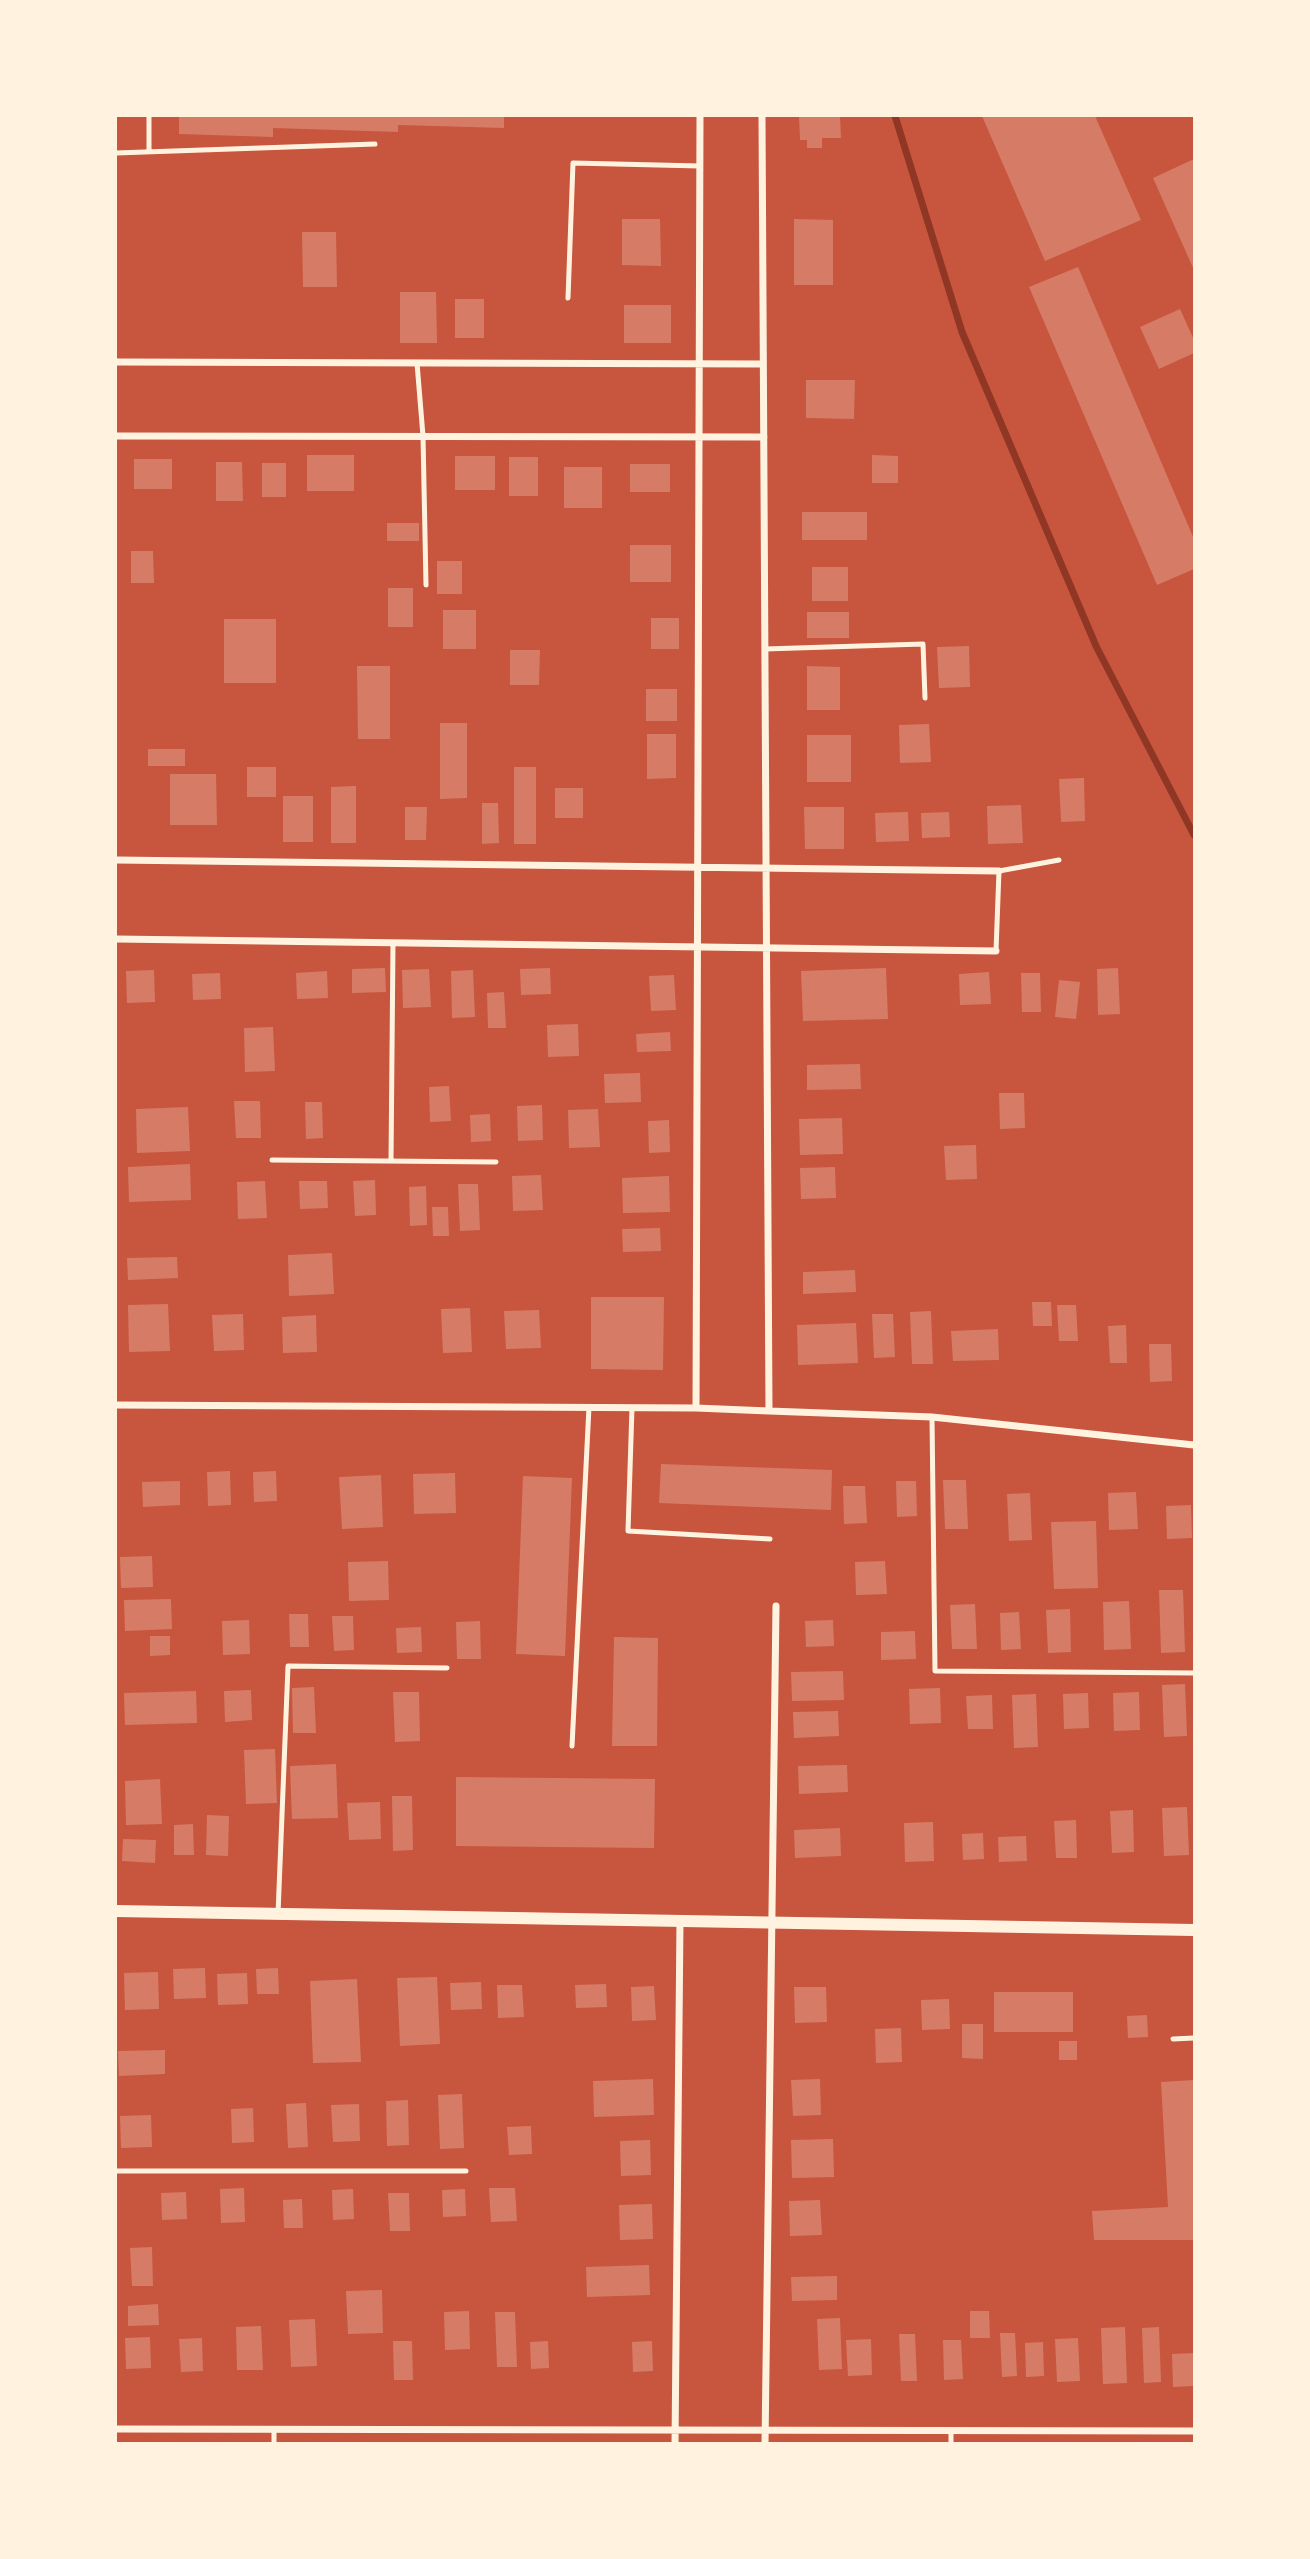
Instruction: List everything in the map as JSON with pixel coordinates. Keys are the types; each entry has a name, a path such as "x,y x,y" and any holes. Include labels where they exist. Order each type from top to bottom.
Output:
{"street":[{"path":"696,1408 700,116"},
{"path":"762,116 769,1410"},
{"path":"116,362 763,364"},
{"path":"116,436 764,437"},
{"path":"116,860 999,871"},
{"path":"116,939 996,951"},
{"path":"116,1405 769,1410 932,1417 1195,1445"},
{"path":"765,2444 776,1606"},
{"path":"116,1911 1195,1930"},
{"path":"675,2444 680,1921"},
{"path":"116,2430 1195,2431"}],"lane":[{"path":"149,116 149,152"},
{"path":"116,153 375,144"},
{"path":"568,298 573,163 700,166"},
{"path":"417,363 423,436 426,585"},
{"path":"765,649 923,644 925,698"},
{"path":"996,951 999,871 1059,860"},
{"path":"391,1161 393,943"},
{"path":"272,1160 496,1162"},
{"path":"572,1746 589,1407"},
{"path":"632,1408 628,1531 770,1539"},
{"path":"932,1417 935,1671 1195,1673"},
{"path":"278,1914 288,1666 447,1668"},
{"path":"1173,2039 1195,2038"},
{"path":"116,2171 466,2171"},
{"path":"274,2430 274,2444"},
{"path":"951,2431 951,2444"}],"building":[{"path":"179,116 504,116 504,128 398,125 398,132 273,128 273,137 179,134"},
{"path":"799,116 840,116 841,138 822,138 822,148 807,148 807,140 800,140"},
{"path":"982,116 1095,116 1141,220 1045,261"},
{"path":"1194,159 1194,270 1153,178"},
{"path":"622,219 660,219 661,266 622,265"},
{"path":"794,219 833,220 833,285 794,285"},
{"path":"302,232 336,232 337,287 303,287"},
{"path":"1078,267 1194,539 1194,569 1157,585 1029,287"},
{"path":"400,292 436,292 437,343 400,343"},
{"path":"455,299 484,299 484,338 455,338"},
{"path":"624,305 671,305 671,343 624,343"},
{"path":"1180,309 1194,340 1194,353 1159,369 1140,327"},
{"path":"806,380 855,380 854,419 806,418"},
{"path":"307,455 354,455 354,491 307,491"},
{"path":"872,455 898,456 898,483 872,483"},
{"path":"455,456 495,456 495,490 455,490"},
{"path":"509,457 538,457 538,496 509,496"},
{"path":"134,459 172,459 172,489 134,489"},
{"path":"216,462 242,462 243,501 216,501"},
{"path":"262,463 286,463 286,497 262,497"},
{"path":"630,464 670,464 670,492 630,492"},
{"path":"564,467 602,467 602,508 564,508"},
{"path":"802,512 867,512 867,540 802,540"},
{"path":"387,523 419,523 419,541 387,541"},
{"path":"630,545 671,545 671,582 630,582"},
{"path":"131,551 153,551 154,583 131,583"},
{"path":"437,561 462,561 462,594 437,594"},
{"path":"812,567 848,567 848,601 812,601"},
{"path":"388,588 413,588 413,627 388,627"},
{"path":"443,610 476,610 476,649 443,649"},
{"path":"807,612 849,612 849,638 807,638"},
{"path":"651,618 679,618 679,649 651,649"},
{"path":"224,619 276,619 276,683 224,683"},
{"path":"969,646 970,687 939,688 937,647"},
{"path":"510,650 540,650 539,685 510,685"},
{"path":"357,666 390,666 390,739 358,739"},
{"path":"807,666 840,667 840,710 807,710"},
{"path":"646,689 677,689 677,721 646,721"},
{"path":"440,723 467,723 467,798 440,799"},
{"path":"929,724 931,762 900,763 899,725"},
{"path":"647,734 676,734 676,778 647,779"},
{"path":"807,735 851,735 851,782 807,782"},
{"path":"148,749 185,749 185,766 148,766"},
{"path":"247,767 276,767 276,797 247,797"},
{"path":"514,767 536,767 536,844 514,844"},
{"path":"170,774 216,774 217,825 170,825"},
{"path":"1084,778 1085,821 1061,822 1059,779"},
{"path":"356,786 356,843 331,843 331,787"},
{"path":"555,788 583,788 583,818 555,818"},
{"path":"283,796 313,796 313,842 283,842"},
{"path":"482,803 498,803 499,843 482,844"},
{"path":"1021,805 1023,843 988,844 987,806"},
{"path":"405,807 427,807 426,840 405,840"},
{"path":"804,807 844,807 844,849 805,849"},
{"path":"908,812 909,841 876,842 875,813"},
{"path":"949,812 950,837 922,838 921,813"},
{"path":"385,968 386,992 352,993 352,969"},
{"path":"550,968 551,994 521,995 520,969"},
{"path":"886,968 888,1019 803,1021 801,971"},
{"path":"1118,968 1120,1014 1098,1015 1097,969"},
{"path":"429,969 431,1007 403,1008 402,970"},
{"path":"154,970 155,1002 127,1003 126,971"},
{"path":"473,970 475,1017 452,1018 451,971"},
{"path":"327,971 328,998 297,999 296,973"},
{"path":"989,972 991,1004 960,1005 959,974"},
{"path":"220,973 221,999 193,1000 192,974"},
{"path":"1021,973 1040,973 1041,1012 1022,1012"},
{"path":"674,975 676,1010 651,1011 649,976"},
{"path":"1059,980 1080,982 1076,1019 1055,1017"},
{"path":"504,992 506,1028 488,1028 487,993"},
{"path":"578,1024 579,1056 548,1057 547,1025"},
{"path":"273,1027 275,1071 245,1072 244,1028"},
{"path":"670,1032 671,1051 637,1052 636,1034"},
{"path":"860,1064 861,1089 807,1090 807,1065"},
{"path":"640,1073 641,1102 605,1103 604,1074"},
{"path":"449,1086 451,1121 430,1122 429,1087"},
{"path":"999,1093 1024,1093 1025,1128 1000,1129"},
{"path":"234,1101 260,1101 261,1138 236,1138"},
{"path":"305,1102 322,1102 323,1138 306,1139"},
{"path":"542,1105 543,1140 518,1141 517,1106"},
{"path":"188,1107 190,1151 137,1153 136,1109"},
{"path":"598,1109 600,1147 569,1148 568,1110"},
{"path":"490,1114 491,1141 471,1142 470,1115"},
{"path":"842,1118 843,1154 800,1155 799,1119"},
{"path":"669,1120 670,1152 649,1153 648,1121"},
{"path":"976,1145 977,1179 946,1180 944,1146"},
{"path":"190,1164 191,1200 129,1202 128,1167"},
{"path":"835,1167 836,1198 801,1199 800,1168"},
{"path":"541,1175 543,1210 513,1211 512,1176"},
{"path":"669,1176 670,1212 623,1213 622,1178"},
{"path":"375,1180 376,1215 355,1216 353,1181"},
{"path":"265,1181 267,1218 238,1219 237,1182"},
{"path":"299,1181 327,1181 328,1208 300,1209"},
{"path":"458,1184 478,1184 480,1230 460,1231"},
{"path":"426,1186 427,1225 410,1226 409,1187"},
{"path":"432,1207 448,1207 449,1236 433,1236"},
{"path":"660,1228 661,1251 623,1252 622,1229"},
{"path":"332,1253 334,1294 289,1296 288,1255"},
{"path":"177,1257 178,1278 128,1280 127,1258"},
{"path":"855,1270 856,1292 803,1294 803,1272"},
{"path":"591,1297 664,1297 663,1370 591,1369"},
{"path":"1032,1302 1051,1302 1052,1326 1033,1326"},
{"path":"168,1304 170,1351 129,1352 128,1305"},
{"path":"1057,1305 1076,1305 1078,1341 1059,1341"},
{"path":"470,1308 472,1352 443,1353 441,1309"},
{"path":"539,1310 541,1348 506,1349 504,1311"},
{"path":"931,1311 933,1364 912,1364 910,1312"},
{"path":"243,1314 244,1350 214,1351 212,1315"},
{"path":"872,1314 893,1314 895,1357 874,1358"},
{"path":"316,1315 317,1352 283,1353 282,1317"},
{"path":"856,1323 858,1363 798,1365 797,1325"},
{"path":"1126,1325 1127,1363 1110,1363 1108,1326"},
{"path":"998,1329 999,1360 953,1361 951,1331"},
{"path":"1149,1344 1171,1344 1172,1381 1150,1382"},
{"path":"661,1464 832,1470 831,1510 659,1503"},
{"path":"230,1471 231,1505 208,1506 207,1472"},
{"path":"276,1471 277,1501 254,1502 253,1472"},
{"path":"455,1473 456,1513 414,1514 413,1474"},
{"path":"381,1475 383,1527 342,1529 339,1477"},
{"path":"523,1476 572,1478 565,1656 516,1654"},
{"path":"943,1480 966,1480 968,1529 945,1529"},
{"path":"180,1481 180,1505 143,1507 142,1482"},
{"path":"896,1481 916,1481 917,1516 897,1517"},
{"path":"843,1486 865,1486 867,1523 844,1524"},
{"path":"1136,1492 1138,1529 1109,1530 1108,1493"},
{"path":"1030,1493 1032,1540 1009,1541 1007,1494"},
{"path":"1191,1505 1192,1538 1167,1539 1166,1506"},
{"path":"1096,1521 1098,1588 1054,1589 1051,1522"},
{"path":"152,1556 153,1587 121,1588 120,1557"},
{"path":"388,1561 389,1600 349,1601 348,1562"},
{"path":"885,1561 887,1594 856,1595 855,1562"},
{"path":"1159,1590 1183,1590 1185,1652 1161,1653"},
{"path":"171,1599 172,1629 125,1631 124,1600"},
{"path":"1129,1601 1131,1649 1104,1650 1103,1602"},
{"path":"975,1604 977,1649 952,1649 950,1605"},
{"path":"1070,1609 1071,1652 1048,1653 1046,1610"},
{"path":"1019,1612 1021,1649 1001,1650 1000,1613"},
{"path":"289,1614 308,1614 309,1647 290,1647"},
{"path":"332,1616 353,1616 354,1650 334,1651"},
{"path":"249,1620 250,1654 223,1655 222,1621"},
{"path":"833,1620 834,1646 806,1647 805,1621"},
{"path":"480,1621 481,1659 457,1659 456,1622"},
{"path":"421,1627 422,1652 397,1653 396,1628"},
{"path":"915,1631 916,1659 881,1660 881,1632"},
{"path":"150,1636 170,1636 170,1655 150,1656"},
{"path":"614,1637 658,1638 657,1746 612,1746"},
{"path":"843,1671 844,1700 792,1701 791,1672"},
{"path":"1185,1684 1187,1736 1164,1737 1162,1685"},
{"path":"314,1687 316,1733 293,1733 292,1688"},
{"path":"940,1688 941,1723 910,1724 909,1689"},
{"path":"251,1690 252,1720 225,1722 224,1691"},
{"path":"196,1691 197,1723 125,1725 124,1693"},
{"path":"393,1692 419,1692 420,1741 395,1742"},
{"path":"1139,1692 1140,1730 1114,1731 1113,1693"},
{"path":"1088,1693 1089,1728 1064,1729 1063,1694"},
{"path":"1036,1694 1038,1747 1014,1748 1012,1695"},
{"path":"992,1695 993,1729 968,1729 966,1696"},
{"path":"838,1711 839,1736 794,1738 793,1712"},
{"path":"275,1749 277,1803 246,1804 244,1750"},
{"path":"336,1764 338,1818 292,1819 290,1766"},
{"path":"847,1765 848,1792 799,1794 798,1766"},
{"path":"456,1777 655,1779 654,1848 456,1846"},
{"path":"160,1779 162,1824 126,1825 125,1781"},
{"path":"392,1796 412,1796 413,1850 393,1851"},
{"path":"380,1802 381,1839 349,1840 347,1803"},
{"path":"1187,1807 1189,1855 1164,1856 1162,1808"},
{"path":"1133,1810 1134,1852 1112,1853 1110,1811"},
{"path":"207,1815 229,1816 228,1856 206,1855"},
{"path":"1076,1820 1077,1858 1056,1858 1054,1821"},
{"path":"933,1822 934,1861 905,1862 904,1823"},
{"path":"193,1824 194,1855 174,1855 174,1825"},
{"path":"840,1828 841,1856 795,1858 794,1830"},
{"path":"983,1833 984,1859 963,1860 962,1834"},
{"path":"1026,1836 1027,1861 999,1862 998,1837"},
{"path":"123,1839 156,1840 155,1863 122,1861"},
{"path":"205,1968 206,1998 174,1999 173,1969"},
{"path":"278,1968 279,1994 257,1994 256,1969"},
{"path":"158,1972 159,2009 125,2010 124,1973"},
{"path":"247,1973 248,2004 218,2005 217,1974"},
{"path":"437,1977 440,2044 400,2046 397,1978"},
{"path":"357,1979 361,2062 313,2063 310,1981"},
{"path":"481,1982 482,2009 451,2010 450,1983"},
{"path":"606,1984 607,2007 576,2008 575,1985"},
{"path":"497,1985 522,1985 524,2017 498,2018"},
{"path":"654,1986 656,2020 632,2021 631,1987"},
{"path":"794,1987 826,1987 827,2022 795,2023"},
{"path":"994,1992 1073,1992 1073,2032 994,2032"},
{"path":"949,1999 950,2029 922,2030 921,2000"},
{"path":"1147,2015 1148,2037 1128,2038 1127,2016"},
{"path":"962,2024 983,2024 983,2059 962,2058"},
{"path":"901,2028 902,2062 876,2063 875,2029"},
{"path":"1059,2041 1077,2041 1077,2060 1059,2060"},
{"path":"165,2050 165,2074 119,2076 118,2051"},
{"path":"653,2079 654,2115 594,2117 593,2081"},
{"path":"820,2079 821,2115 793,2116 791,2080"},
{"path":"1194,2080 1194,2240 1094,2240 1092,2211 1168,2207 1161,2082"},
{"path":"462,2094 464,2148 440,2149 438,2095"},
{"path":"408,2100 409,2145 387,2146 386,2101"},
{"path":"306,2103 308,2147 288,2148 286,2104"},
{"path":"359,2104 360,2141 333,2142 331,2105"},
{"path":"253,2108 254,2142 232,2143 231,2109"},
{"path":"151,2115 152,2147 121,2148 120,2116"},
{"path":"531,2126 532,2154 509,2155 507,2127"},
{"path":"833,2139 834,2177 792,2178 791,2140"},
{"path":"650,2140 651,2175 621,2176 620,2141"},
{"path":"244,2188 245,2222 221,2223 220,2189"},
{"path":"489,2188 515,2188 517,2221 491,2222"},
{"path":"353,2189 354,2219 333,2220 332,2190"},
{"path":"465,2189 466,2216 443,2217 442,2190"},
{"path":"186,2192 187,2219 162,2220 161,2193"},
{"path":"388,2193 409,2193 410,2231 390,2231"},
{"path":"302,2199 303,2228 284,2228 283,2200"},
{"path":"820,2200 822,2235 790,2236 789,2201"},
{"path":"652,2204 653,2239 620,2240 619,2205"},
{"path":"152,2247 153,2286 132,2286 130,2248"},
{"path":"649,2265 650,2295 587,2297 586,2267"},
{"path":"837,2276 837,2300 792,2301 791,2277"},
{"path":"382,2290 383,2333 348,2334 346,2291"},
{"path":"158,2304 159,2325 128,2326 128,2306"},
{"path":"469,2311 470,2349 445,2350 444,2312"},
{"path":"970,2311 989,2311 990,2338 970,2338"},
{"path":"495,2312 515,2312 517,2367 497,2367"},
{"path":"840,2318 842,2369 819,2370 817,2319"},
{"path":"315,2319 317,2366 291,2367 289,2320"},
{"path":"261,2326 263,2370 237,2370 236,2327"},
{"path":"1125,2327 1127,2383 1103,2384 1101,2328"},
{"path":"1159,2327 1161,2382 1144,2383 1142,2328"},
{"path":"1000,2333 1015,2333 1017,2376 1002,2377"},
{"path":"899,2334 915,2334 917,2381 901,2381"},
{"path":"150,2337 151,2368 126,2369 125,2338"},
{"path":"202,2338 203,2371 181,2372 179,2339"},
{"path":"1078,2338 1080,2381 1057,2382 1055,2339"},
{"path":"871,2339 872,2375 848,2376 846,2340"},
{"path":"943,2340 961,2340 963,2379 944,2380"},
{"path":"393,2341 412,2341 413,2380 394,2380"},
{"path":"548,2341 549,2368 531,2369 530,2342"},
{"path":"652,2341 653,2371 633,2372 632,2342"},
{"path":"1043,2342 1044,2376 1026,2377 1025,2343"},
{"path":"1194,2353 1194,2386 1173,2387 1172,2354"}],"waterway":[{"path":"895,116 962,332 1097,648 1194,835"}]}
